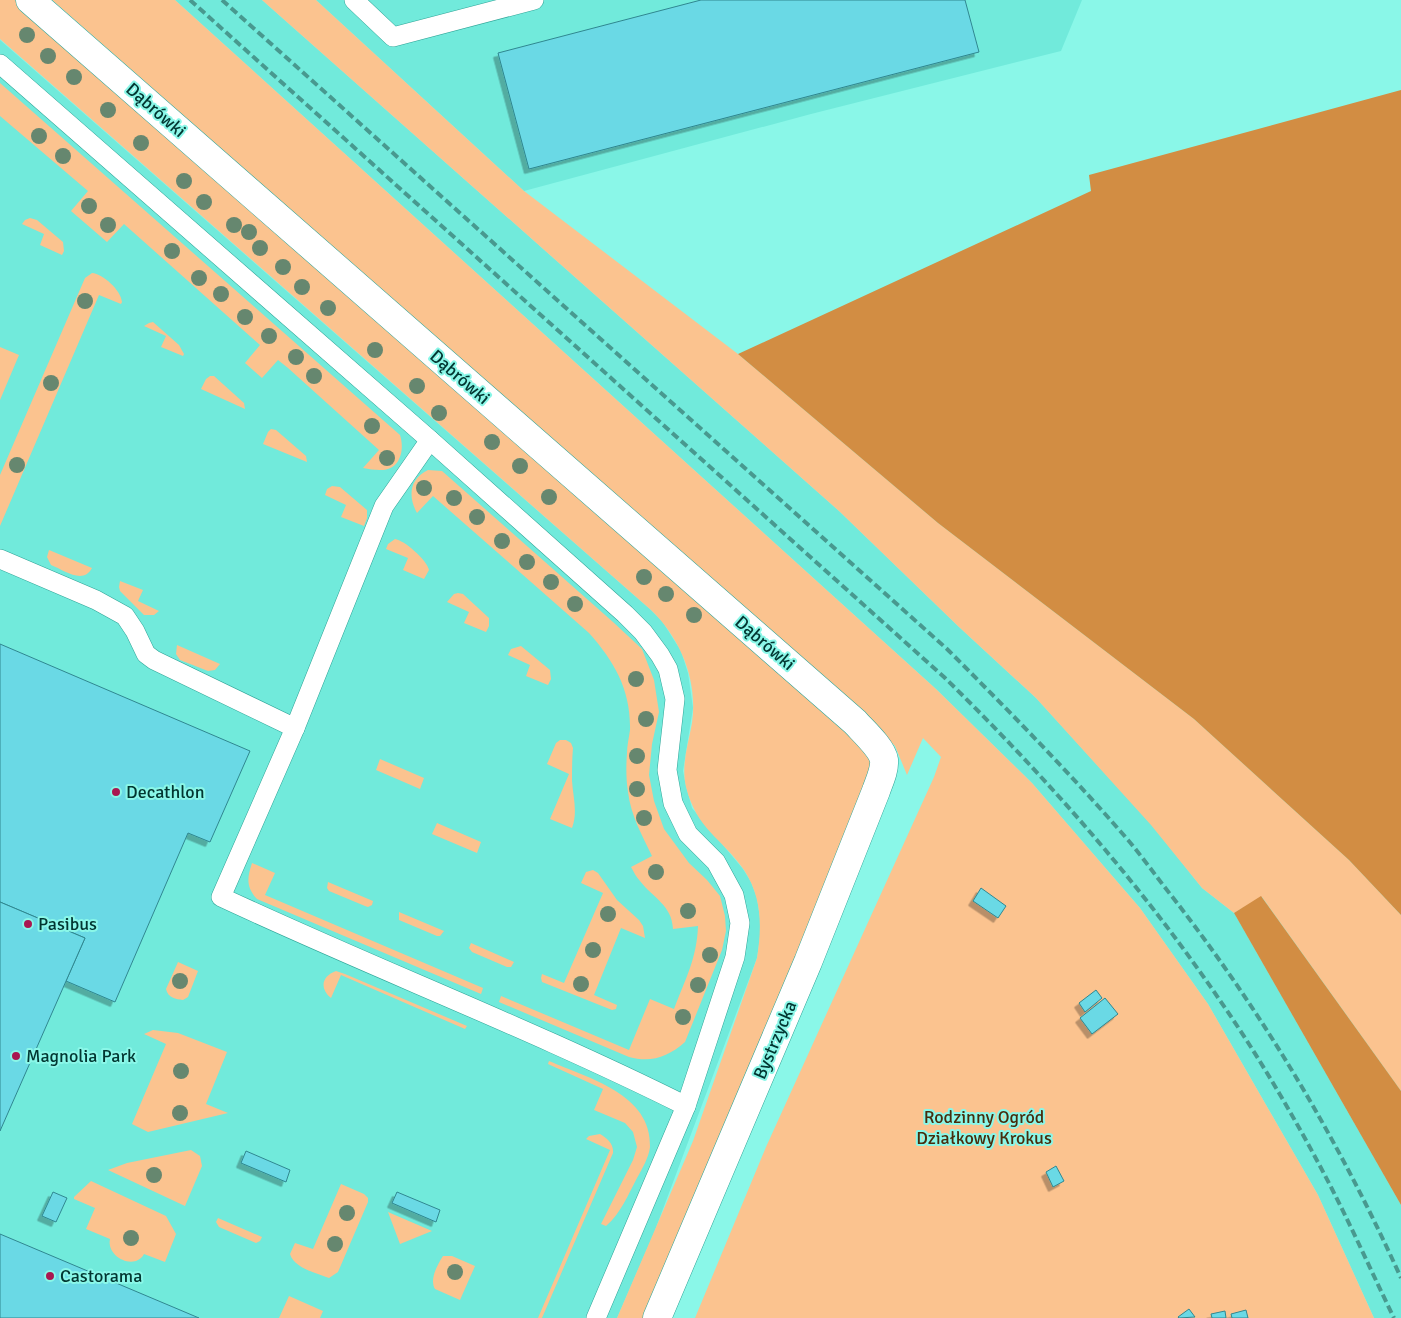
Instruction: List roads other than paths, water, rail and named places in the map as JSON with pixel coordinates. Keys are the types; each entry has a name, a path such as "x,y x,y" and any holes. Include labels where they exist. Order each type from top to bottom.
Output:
{"street":[{"name":"Dąbrówki","path":"30,0 847,715 875,743 884,759"},
{"name":"Bystrzycka","path":"656,1318 808,962 876,791 884,759"}],"lane":[{"path":"354,0 393,37 534,0"},
{"path":"0,64 626,614 660,655 668,669 675,699 667,770 673,804 688,834 716,862 734,895 740,923 734,957 686,1106 596,1318"},
{"path":"430,440 384,506 296,728 221,897 317,942 619,1073 686,1106"},
{"path":"0,559 96,600 125,616 146,654 154,660 296,728"}],"railway":[{"path":"190,0 944,677 982,714 1054,792 1089,831 1156,913 1219,999 1249,1045 1293,1116 1348,1221 1394,1318"},
{"path":"222,0 947,649 1084,791 1128,840 1174,899 1207,943 1270,1035 1353,1178 1401,1278"}],"place":[{"name":"Decathlon","path":"116,792"},
{"name":"Pasibus","path":"28,924"},
{"name":"Magnolia Park","path":"16,1056"},
{"name":"Castorama","path":"50,1276"}],"park label":[{"name":"Rodzinny Ogród Działkowy Krokus","path":"984,1127"}]}
